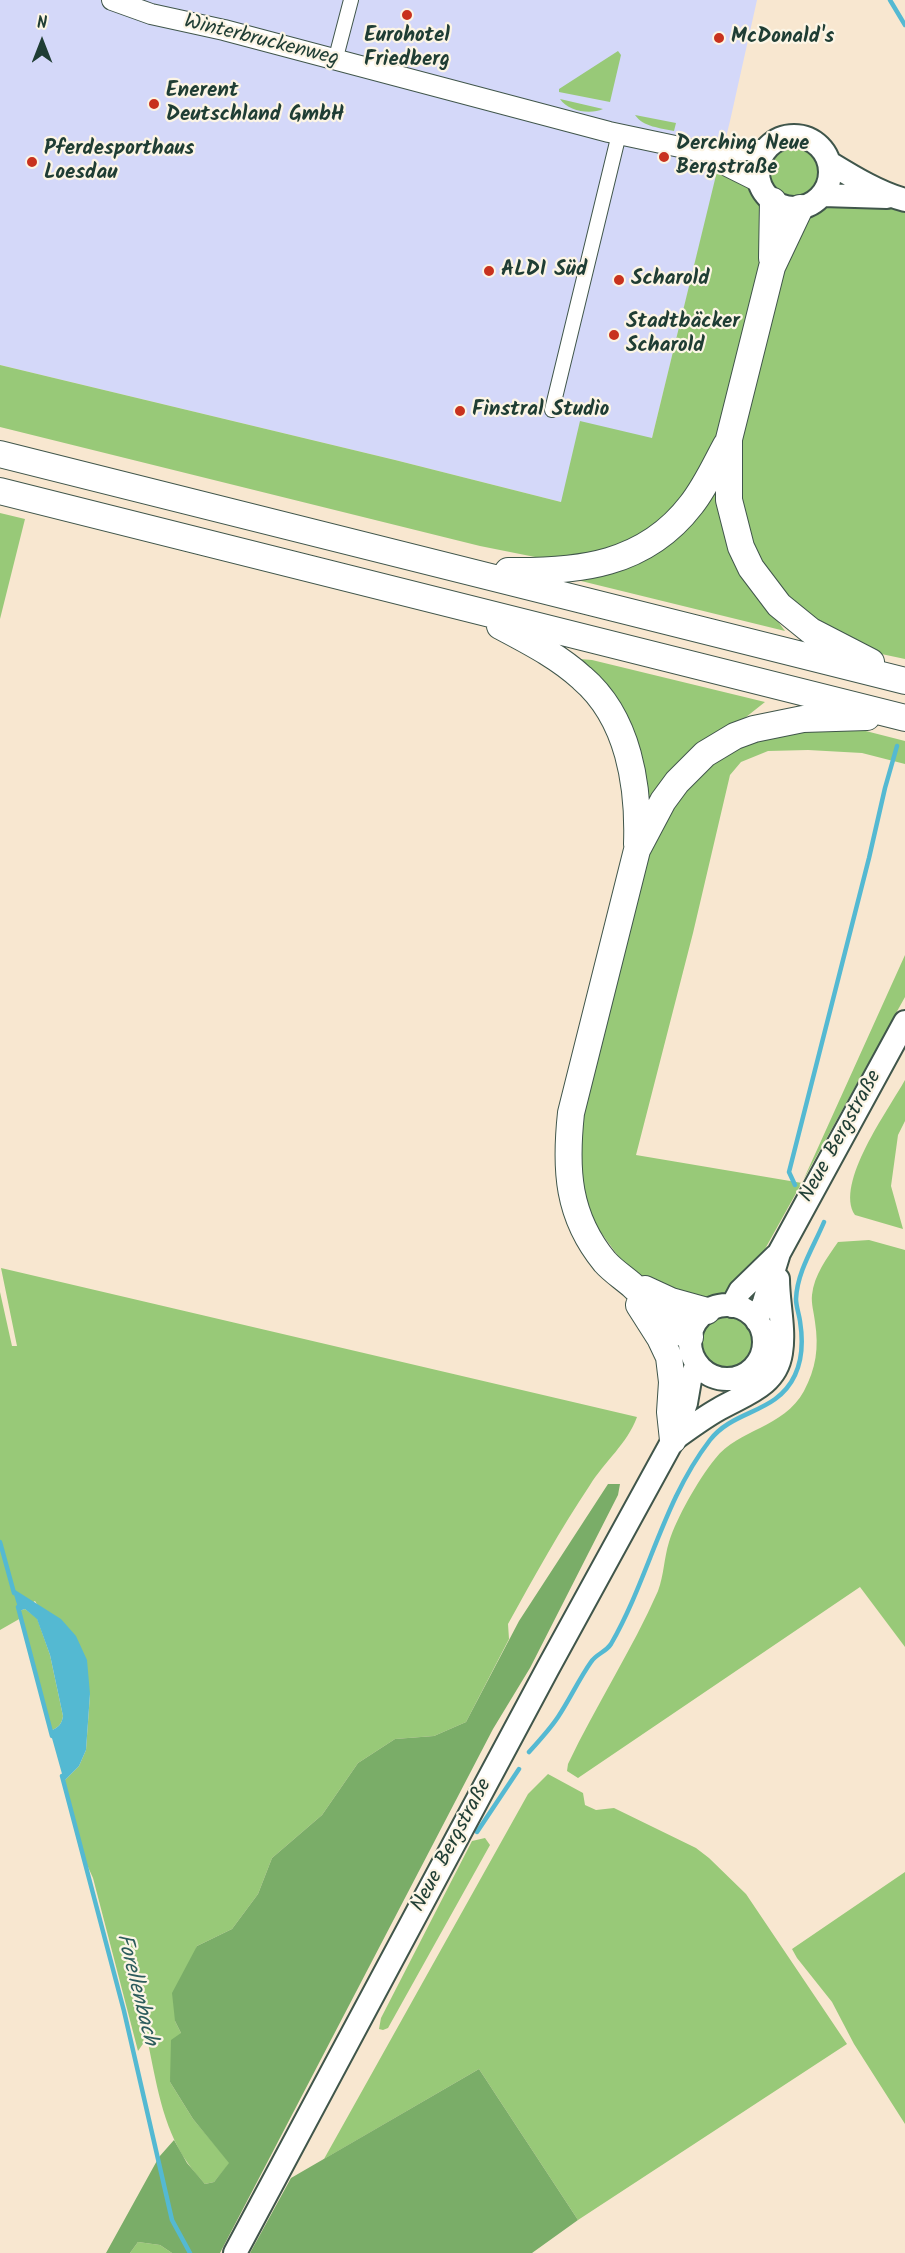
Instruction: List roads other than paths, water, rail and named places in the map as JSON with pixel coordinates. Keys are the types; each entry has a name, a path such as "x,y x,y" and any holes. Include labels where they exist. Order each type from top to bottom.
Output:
{"highway":[{"path":"766,191 771,267"},
{"path":"465,570 539,571 575,569 605,563 635,551 659,535 690,507 708,480 729,439 771,267 800,208"},
{"path":"729,439 729,500 734,526 750,568 763,586 779,605 811,631 905,681"},
{"path":"0,454 905,681"},
{"path":"0,491 903,717"},
{"path":"464,607 550,654 584,679 600,697 621,736 630,763 638,818 637,850 571,1113 568,1145 569,1185 574,1206 593,1244 606,1263 680,1331 690,1337"},
{"path":"637,850 663,801 677,782 705,754 735,736 788,721 903,717"},
{"path":"620,1275 657,1296 707,1311"},
{"path":"620,1275 660,1338 669,1357 673,1440"}],"main road":[{"path":"784,137 807,138 825,152 830,163 831,174 823,195 800,208 781,206 766,191 758,171 765,150 773,142 784,137"},
{"path":"830,163 900,199"},
{"path":"823,195 900,199"},
{"name":"Neue Bergstraße","path":"779,1253 905,1022"},
{"path":"732,1306 740,1291 779,1253"},
{"path":"757,1321 779,1253"},
{"path":"673,1440 716,1411 758,1389 775,1372 781,1354 782,1340 779,1307 779,1253"},
{"path":"723,1305 732,1306 750,1314 757,1321 763,1340 759,1359 751,1369 740,1376 723,1379 709,1374 698,1364 692,1356 690,1337 698,1319 707,1311 723,1305"},
{"path":"673,1440 686,1403 690,1380 698,1364"},
{"path":"673,1440 723,1379"},
{"name":"Neue Bergstraße","path":"235,2253 548,1668 673,1440"}],"street":[{"name":"Winterbruckenweg","path":"112,0 151,14 224,30 619,134 694,150 765,150"},
{"path":"335,61 351,0"},
{"path":"552,410 619,134"},
{"name":"Winterbruckenweg","path":"694,150 766,191"}],"water":[{"path":"12,1588 61,1619 76,1636 87,1660 90,1694 86,1750 79,1766 64,1781 50,1731 59,1725 63,1716 50,1655 37,1619 25,1609 19,1611"}],"waterway":[{"path":"890,0 905,25"},
{"path":"795,1185 789,1172 897,746"},
{"path":"529,1752 558,1717 591,1662 611,1644 636,1593 680,1488 710,1440 731,1422 767,1405 787,1388 795,1375 800,1362 802,1342 796,1302 797,1289 803,1269 824,1222"},
{"name":"Forellenbach","path":"0,1542 14,1593"},
{"name":"Forellenbach","path":"18,1607 52,1736"},
{"path":"477,1832 519,1769"},
{"name":"Forellenbach","path":"62,1776 124,2011 172,2220 190,2253"}],"place":[{"name":"Eurohotel Friedberg","path":"407,15"},
{"name":"McDonald's","path":"719,38"},
{"name":"Enerent Deutschland GmbH","path":"154,104"},
{"name":"Derching Neue Bergstraße","path":"664,157"},
{"name":"Pferdesporthaus Loesdau","path":"32,162"},
{"name":"ALDI Süd","path":"489,271"},
{"name":"Scharold","path":"619,280"},
{"name":"Stadtbäcker Scharold","path":"614,335"},
{"name":"Finstral Studio","path":"460,411"}]}
